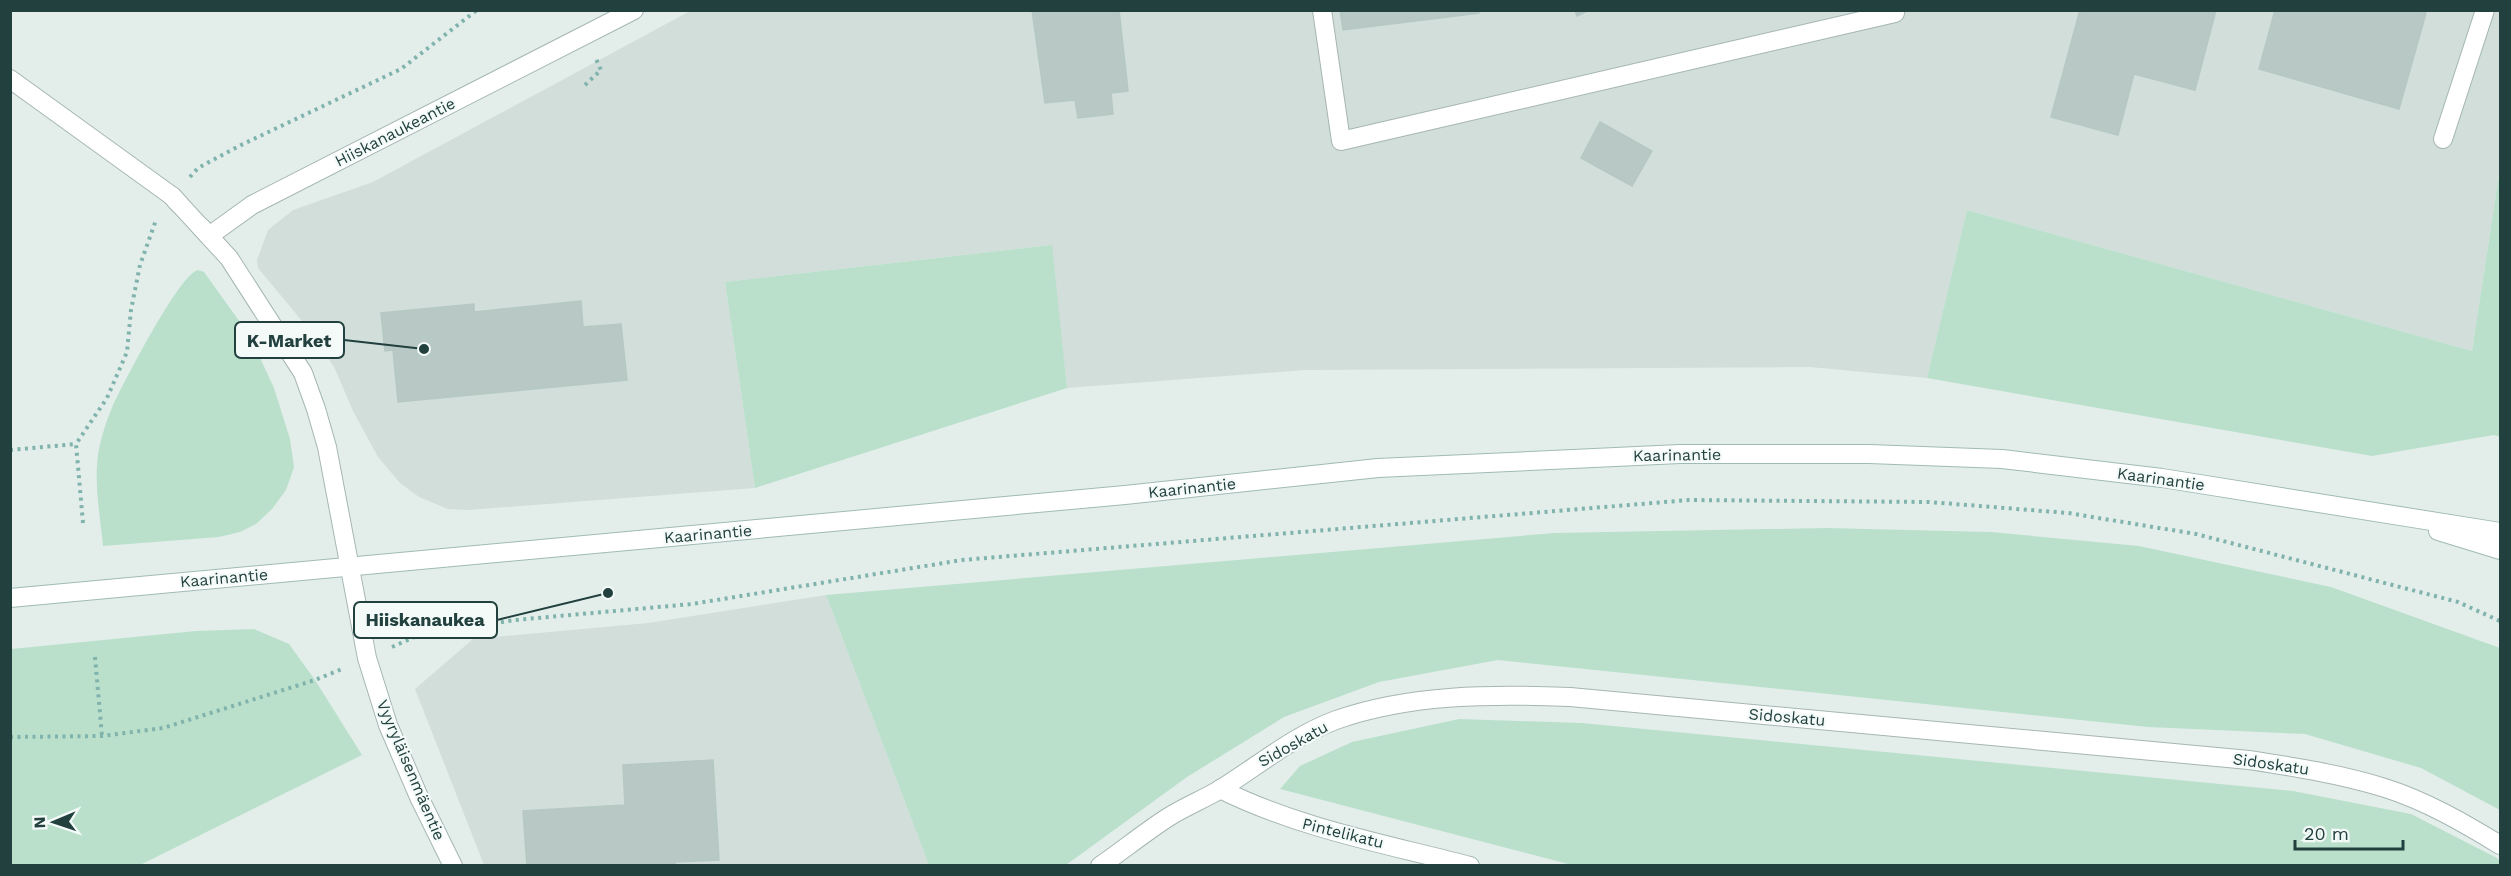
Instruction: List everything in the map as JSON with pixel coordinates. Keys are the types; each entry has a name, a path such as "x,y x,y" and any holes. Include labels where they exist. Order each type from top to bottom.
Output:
{"street":[{"name":"Hiiskanaukeantie","path":"10,79 171,196 209,236 252,205 634,10"},
{"path":"1322,10 1341,141 1895,12"},
{"path":"2444,139 2485,10"},
{"name":"Hiiskanaukeantie","path":"171,196 229,258 303,373 327,447 350,567"},
{"name":"Kaarinantie","path":"10,598 1102,497 1378,468 1680,454 1869,454 2002,459 2162,478 2500,532"},
{"name":"Kaarinantie","path":"2374,511 2500,550"},
{"name":"Vyyryläisenmäentie","path":"350,567 367,658 388,726 453,866"},
{"name":"Sidoskatu","path":"1100,866 1169,817 1220,789 1281,748 1336,720 1394,706 1449,698 1510,695 1560,697 2248,760 2318,771 2386,788 2451,815 2500,845"},
{"name":"Pintelikatu","path":"1220,789 1255,807 1290,819 1470,866"}],"path":[{"path":"83,523 76,444 106,398 127,352 131,310 140,265 153,226 171,196 198,168 401,69 477,10"},
{"path":"10,450 76,444"},
{"path":"10,737 102,736 163,728 315,680 419,635 516,620 692,604 962,560 1689,500 1929,501 2068,513 2196,534 2458,602 2500,621"},
{"path":"95,657 102,736"}],"shaded area":[{"path":"690,11 2500,11 2500,168 2472,351 1967,210 1927,378 1810,367 1305,370 1067,388 1051,245 725,282 755,488 469,510 448,509 419,497 400,483 378,457 353,411 335,369 312,333 258,268 257,260 268,230 293,210 373,182"},
{"path":"826,595 929,865 484,865 415,689 473,639 648,623"}],"green space":[{"path":"2500,168 2500,437 2494,435 2372,456 1927,378 1967,210 2472,351"},
{"path":"1052,245 1067,388 755,488 725,282"},
{"path":"198,270 204,272 250,336 274,388 290,439 294,467 286,490 272,509 256,524 240,532 219,537 103,546 97,461 107,421 152,331 178,290 189,276"},
{"path":"1826,528 1991,532 2139,546 2331,587 2500,648 2500,810 2421,768 2305,734 2148,727 1498,660 1379,682 1284,717 1187,777 1066,865 929,865 826,595 1554,533"},
{"path":"254,629 289,644 315,680 362,755 140,865 11,865 11,649 196,631"},
{"path":"1459,719 1582,723 2293,791 2411,814 2497,858 2500,865 1572,865 1280,789 1300,766 1352,742"}],"building":[{"path":"1032,10 1119,10 1128,91 1111,93 1113,114 1078,118 1075,100 1045,103"},
{"path":"1340,10 1478,10 1479,13 1343,30"},
{"path":"1575,10 1589,10 1577,16"},
{"path":"2080,10 2216,10 2195,90 2134,74 2118,135 2051,117"},
{"path":"2275,10 2416,10 2426,13 2399,109 2259,69"},
{"path":"1600,122 1652,151 1632,186 1581,158"},
{"path":"581,301 583,327 621,324 627,380 398,402 393,350 385,351 381,313 474,304 474,312"},
{"path":"713,760 719,860 675,862 675,866 527,866 523,811 625,805 623,765"}],"place":[{"name":"K-Market","path":"424,349"},
{"name":"Hiiskanaukea","path":"608,593"}]}
